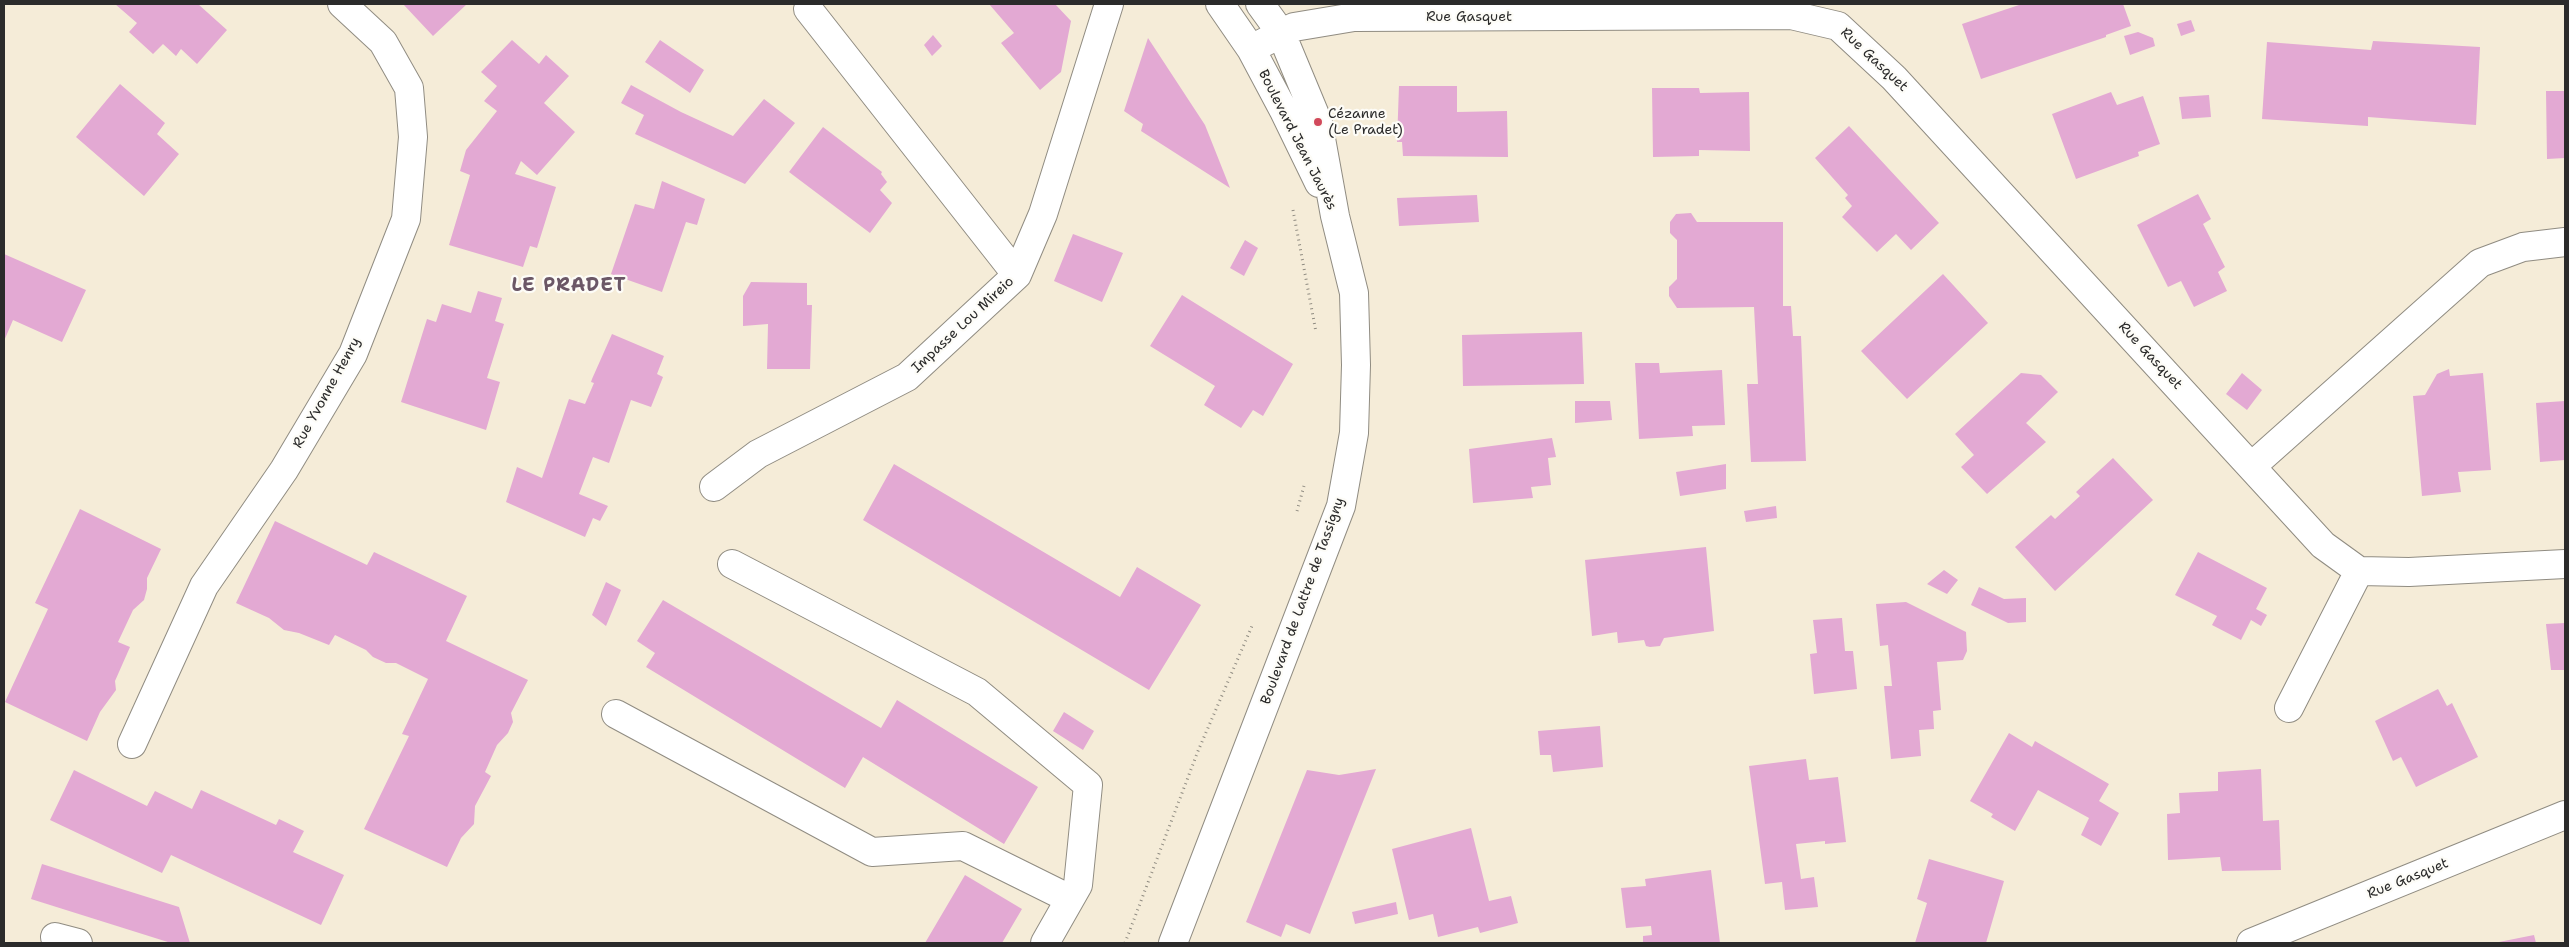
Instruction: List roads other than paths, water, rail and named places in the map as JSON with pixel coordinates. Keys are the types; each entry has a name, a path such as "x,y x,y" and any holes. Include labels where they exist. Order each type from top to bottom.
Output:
{"street":[{"name":"Rue Yvonne Henry","path":"132,744 204,586 284,470 353,354 406,219 413,137 409,88 383,42 342,4"},
{"name":"Impasse Lou Mireio","path":"714,487 758,454 907,377 1017,275 1043,214 1109,4"},
{"name":"Boulevard Jean Jaurès","path":"1220,4 1250,49 1284,111 1335,216"},
{"name":"Boulevard Jean Jaurès","path":"1260,4 1281,33 1318,122 1335,216"},
{"path":"808,8 1017,275"},
{"name":"Rue Gasquet","path":"1250,49 1294,26 1354,17 1791,16 1838,26 1894,78 2323,545 2359,571"},
{"name":"Boulevard de Lattre de Tassigny","path":"1173,943 1341,506 1354,433 1356,365 1354,293 1335,216"},
{"path":"2252,466 2480,263 2523,247 2565,242"},
{"path":"732,564 976,692 1088,785 1078,885 1045,943"},
{"path":"2289,708 2359,571 2409,572 2565,564"},
{"path":"616,714 872,852 963,846 1070,899"},
{"name":"Rue Gasquet","path":"2251,943 2565,815"}],"place":[{"name":"Cézanne (Le Pradet)","path":"1318,122"}],"district":[{"name":"LE PRADET","path":"569,286"}]}
